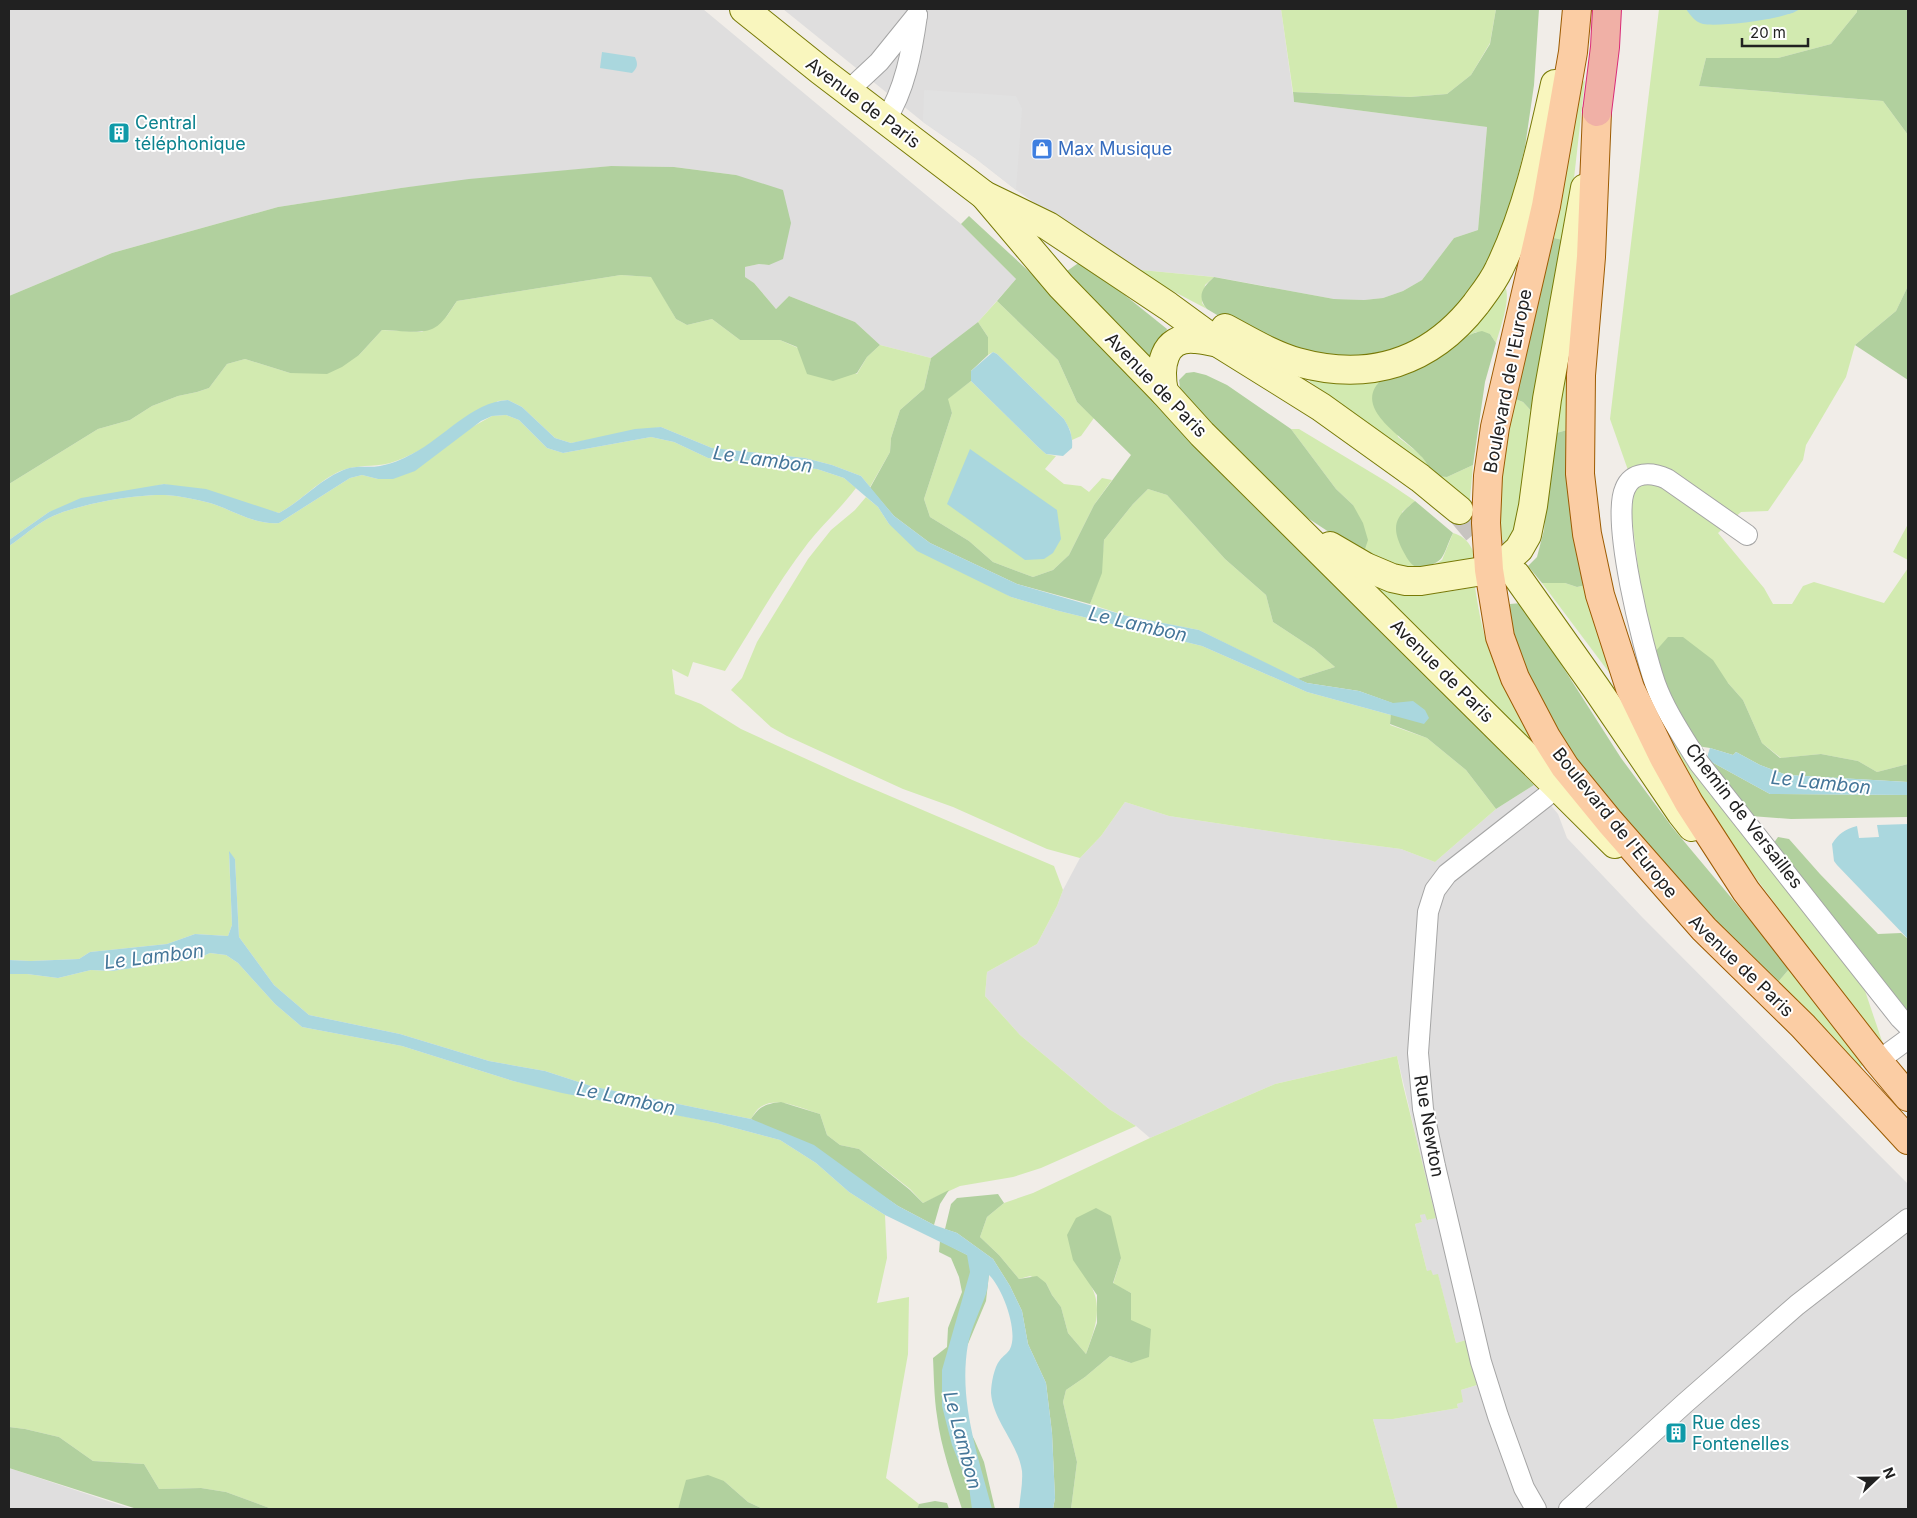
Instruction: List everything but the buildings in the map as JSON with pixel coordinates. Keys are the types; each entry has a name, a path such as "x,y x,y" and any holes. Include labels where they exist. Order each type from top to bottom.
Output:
{"highway":[{"path":"1598,112 1607,9"}],"main road":[{"name":"Avenue de Paris","path":"744,9 886,121 984,195 1048,226 1168,306 1220,344 1321,407 1420,478 1459,510"},
{"path":"1168,306 1204,316 1272,352 1295,362 1321,368 1346,370 1395,364 1417,356 1431,348 1450,333 1483,294 1498,271 1519,222 1545,130 1562,52 1567,9"},
{"name":"Boulevard de l'Europe","path":"1577,9 1573,52 1546,206 1495,428 1488,476 1486,523 1488,570 1500,637 1515,678 1546,737 1565,766 1605,815 1704,929"},
{"path":"1297,526 1366,567 1392,578 1406,581 1421,581 1488,570 1506,561 1519,549 1527,535 1533,506 1547,399 1598,112"},
{"path":"1598,112 1591,257 1582,375 1580,474 1587,534 1600,595 1630,688 1664,758 1689,803 1746,891"},
{"name":"Avenue de Paris","path":"984,195 1061,286 1202,434 1297,526 1627,857 1803,1026 1908,1140"},
{"path":"1164,392 1162,362 1167,350 1177,341 1194,338 1220,344"},
{"path":"1516,575 1681,813 1746,891 1908,1097"}],"street":[{"path":"848,91 879,62 918,12"},
{"path":"886,121 894,106 902,83 918,12"},
{"name":"Chemin de Versailles","path":"1747,535 1667,479 1658,475 1638,476 1629,481 1624,490 1622,533 1640,630 1655,684 1676,725 1699,763 1908,1026"},
{"name":"Rue Newton","path":"1536,1509 1524,1488 1481,1362 1435,1166 1424,1109 1418,1053 1428,912 1435,890 1447,874 1558,787"},
{"path":"1878,1061 1897,1049 1908,1039"},
{"path":"1569,1509 1684,1404 1797,1305 1908,1219"}],"shaded area":[{"path":"9,9 703,9 961,224 1016,279 978,322 931,358 880,345 855,322 789,296 776,309 754,283 744,277 745,267 759,264 769,265 736,175 674,167 611,166 401,188 278,207 112,253 9,296"},
{"path":"783,9 1281,9 1294,102 1487,127 1478,230 1454,238 1422,280 1403,291 1383,298 1364,300 1334,299 1215,277 1131,269 1016,190 975,158 923,122"},
{"path":"924,90 1016,96 1022,109 1016,190 975,158 923,122"},
{"path":"1534,785 1558,814 1567,838 1642,917 1908,1184 1908,1509 1398,1509 1373,1419 1393,1419 1458,1408 1457,1404 1462,1402 1461,1390 1477,1385 1466,1340 1456,1343 1438,1275 1433,1275 1427,1271 1415,1224 1422,1222 1420,1215 1426,1213 1428,1220 1435,1217 1397,1056 1275,1084 1150,1138 1136,1126 1109,1109 1020,1035 985,996 987,972 1037,944 1080,858 1101,836 1125,802 1169,816 1401,849 1435,862 1496,809"},
{"path":"9,1468 129,1508 137,1509 9,1509"}],"green space":[{"path":"1281,9 1496,9 1490,43 1471,75 1447,94 1410,97 1293,92"},
{"path":"1496,9 1539,9 1534,85 1525,147 1508,214 1491,263 1435,336 1353,362 1254,337 1207,309 1201,296 1204,288 1214,277 1334,299 1364,300 1383,298 1403,291 1422,280 1454,238 1478,230 1487,127 1294,102 1293,92 1410,97 1447,94 1471,75 1490,44"},
{"path":"1659,9 1857,9 1857,12 1831,44 1778,58 1706,58 1699,86 1883,101 1908,135 1908,286 1896,311 1855,345 1846,377 1806,445 1803,460 1768,511 1741,512 1718,533 1764,588 1773,604 1792,604 1803,586 1814,582 1884,603 1908,568 1908,764 1877,772 1858,761 1821,754 1781,758 1762,743 1743,700 1728,683 1654,653 1640,583 1631,511 1635,490 1610,419"},
{"path":"1857,9 1908,9 1908,135 1883,101 1699,86 1706,58 1778,58 1831,44 1857,12"},
{"path":"1585,80 1567,241 1554,238 1581,84"},
{"path":"611,166 674,167 736,175 783,190 791,223 783,259 769,265 759,264 745,267 745,277 754,283 776,309 789,296 855,322 880,345 867,357 857,373 833,381 807,374 797,347 780,340 740,340 712,319 687,325 676,319 651,277 621,275 457,301 438,326 416,332 382,330 359,355 342,367 327,374 290,373 245,359 227,364 209,388 178,396 152,406 130,420 98,429 9,484 9,296 112,253 278,207 469,179"},
{"path":"969,216 1076,315 1534,785 1496,809 1466,770 1427,738 1390,724 1392,703 1359,691 1307,683 1297,679 1335,667 1314,649 1273,622 1266,595 1225,559 1167,495 1148,489 1133,504 1104,540 1102,573 1090,604 1017,584 930,543 894,516 870,488 890,452 891,438 900,410 924,389 931,358 978,322 988,337 988,355 971,371 971,381 948,399 952,413 924,499 930,517 969,541 993,562 1033,577 1053,570 1069,555 1094,505 1131,455 1077,402 1058,360 997,301 1016,279 961,224"},
{"path":"1554,238 1567,241 1535,415 1523,402 1508,396"},
{"path":"1077,264 1086,264 1167,329 1154,372 1138,358 1067,271"},
{"path":"1131,269 1214,277 1205,285 1202,303 1207,309"},
{"path":"621,275 652,277 676,319 687,325 712,319 740,340 780,340 857,374 867,357 880,345 931,358 924,389 900,410 891,438 890,452 870,487 861,476 832,465 805,458 712,448 661,427 571,443 555,438 522,407 508,400 498,401 435,442 409,456 389,463 346,469 337,473 279,513 164,484 49,512 9,540 9,484 98,429 130,420 152,406 178,396 209,388 227,364 245,359 290,373 359,355 382,330 422,332 447,316 457,301"},
{"path":"1908,286 1908,380 1855,345 1896,311"},
{"path":"1503,287 1506,289 1507,301 1496,343 1490,334 1476,332 1461,340 1474,326"},
{"path":"997,301 1058,360 1077,402 1094,418 1081,436 1072,440 1070,430 1064,419 997,354 993,352 988,355 988,337 978,322"},
{"path":"1482,331 1490,334 1496,343 1485,382 1473,465 1447,477 1433,476 1422,457 1379,416 1372,396 1376,386 1383,377 1420,367 1466,337"},
{"path":"1567,357 1570,374 1567,430 1553,434"},
{"path":"1194,372 1206,375 1227,385 1291,429 1336,489 1353,505 1363,523 1368,540 1365,549 1358,551 1303,515 1185,399 1179,380 1186,373"},
{"path":"1308,375 1383,377 1398,437 1421,455 1433,476 1447,477 1473,465 1469,510 1392,442 1310,382"},
{"path":"971,381 1038,447 1046,454 1056,456 1045,469 1064,484 1081,486 1089,492 1102,478 1112,480 1094,505 1069,555 1053,570 1033,577 993,562 969,541 930,517 924,499 952,413 947,399"},
{"path":"1508,396 1523,402 1535,415 1519,514 1511,542 1503,548 1498,546 1496,540"},
{"path":"506,415 519,420 547,448 563,453 651,437 674,442 708,458 817,469 844,478 856,488 797,558 725,671 693,662 688,677 672,669 675,694 701,704 741,729 850,779 1054,866 1063,890 1057,906 1037,944 987,972 985,996 1020,1035 1109,1109 1136,1126 1041,1168 1013,1177 960,1186 923,1203 910,1189 859,1149 840,1145 827,1135 820,1114 797,1106 772,1103 758,1109 751,1119 591,1086 545,1071 489,1061 400,1034 309,1015 274,985 239,937 235,859 229,853 232,925 228,936 195,934 167,944 90,952 79,959 9,960 9,546 41,522 53,516 92,504 139,496 165,495 188,498 210,503 261,522 279,523 350,478 362,475 378,479 492,416"},
{"path":"1291,429 1299,429 1415,501 1402,512 1433,565 1442,560 1453,533 1464,538 1470,546 1478,567 1413,572 1358,551 1353,505 1336,489"},
{"path":"1567,430 1586,585 1577,587 1565,583 1542,583 1528,566 1537,557 1544,530 1553,434"},
{"path":"1148,489 1167,495 1225,559 1266,595 1273,622 1314,649 1335,667 1297,679 1199,630 1127,616 1090,604 1101,573 1104,540 1133,504"},
{"path":"866,497 878,507 889,524 1011,597 1059,611 1202,646 1307,692 1391,715 1390,725 1427,738 1466,770 1496,809 1435,862 1401,849 1169,816 1125,802 1101,836 1080,858 1047,849 953,807 903,789 787,736 771,727 731,690 742,678 757,642 808,559 831,530 855,510"},
{"path":"1415,501 1453,533 1442,558 1434,564 1417,568 1410,562 1402,549 1396,528 1399,517"},
{"path":"1908,524 1908,560 1893,552"},
{"path":"1367,583 1381,589 1408,594 1434,594 1475,587 1485,636 1499,676 1523,724 1551,769"},
{"path":"1542,583 1565,583 1577,587 1586,585 1611,675"},
{"path":"1522,603 1621,758 1672,827 1790,968 1778,982 1712,920 1585,781 1534,696 1510,630 1510,604"},
{"path":"1668,637 1683,637 1713,660 1728,683 1743,700 1762,743 1780,758 1821,754 1858,761 1877,772 1908,764 1908,782 1787,775 1760,765 1736,752 1733,755 1697,746 1676,711 1654,653"},
{"path":"1648,694 1860,976 1883,1044 1841,992 1723,834 1668,752"},
{"path":"1708,760 1770,794 1908,795 1908,817 1791,819 1751,816"},
{"path":"1778,837 1789,839 1878,934 1901,933 1908,939 1908,1012 1906,1013 1808,885 1773,844"},
{"path":"210,953 226,955 238,963 275,1004 302,1027 402,1046 513,1081 716,1123 780,1140 816,1163 849,1192 885,1215 887,1258 877,1303 909,1297 908,1354 886,1478 919,1504 917,1509 763,1509 748,1502 724,1481 682,1497 678,1509 272,1509 226,1492 201,1488 159,1489 144,1464 93,1461 59,1437 9,1427 9,974 58,978 91,970 112,971 188,960"},
{"path":"1790,968 1864,1064 1860,1067 1778,982"},
{"path":"1397,1056 1436,1218 1427,1220 1425,1214 1420,1215 1422,1222 1415,1224 1427,1271 1431,1270 1433,1275 1438,1274 1456,1343 1466,1340 1477,1385 1461,1390 1463,1402 1457,1404 1458,1408 1393,1419 1373,1419 1398,1509 1071,1509 1077,1462 1063,1402 1066,1390 1110,1356 1131,1363 1131,1293 1113,1284 1121,1258 1089,1282 1094,1291 1097,1309 1095,1326 1086,1354 1068,1333 1061,1307 1046,1283 1030,1276 1019,1279 999,1255 980,1237 987,1217 1004,1203 1033,1193 1150,1138 1275,1084"},
{"path":"781,1102 820,1114 827,1135 840,1145 859,1149 910,1190 923,1203 949,1190 940,1204 934,1225 898,1206 867,1185 751,1119 763,1106"},
{"path":"998,1194 1004,1203 987,1217 980,1237 999,1255 1019,1279 1037,1276 1046,1283 1061,1307 1068,1333 1086,1354 1097,1323 1097,1295 1073,1260 1067,1235 1076,1218 1096,1208 1111,1216 1121,1258 1113,1283 1131,1293 1131,1320 1151,1329 1149,1357 1131,1363 1110,1356 1066,1390 1063,1402 1077,1462 1071,1509 1053,1509 1055,1498 1052,1433 1046,1383 1028,1344 1022,1311 1010,1286 993,1259 957,1233 945,1229 951,1204 957,1198"},
{"path":"940,1241 975,1259 989,1274 986,1301 960,1363 964,1422 984,1462 995,1509 962,1509 941,1440 935,1402 933,1358 947,1347 948,1328 962,1292 959,1277 951,1258 939,1252"},
{"path":"9,1427 59,1437 93,1461 144,1464 159,1489 201,1488 226,1492 272,1509 137,1509 9,1468"},
{"path":"708,1475 724,1481 748,1502 763,1509 678,1509 686,1480"},
{"path":"935,1501 947,1503 949,1509 917,1509 919,1504"}],"water":[{"path":"1686,9 1800,9 1793,13 1768,19 1712,25 1698,22"},
{"path":"602,52 635,57 636,67 632,73 600,68"},
{"path":"993,352 1064,419 1071,433 1072,448 1063,456 1046,454 971,381 971,371"},
{"name":"Le Lambon","path":"508,400 522,407 555,438 571,443 635,429 661,427 712,448 805,458 832,465 861,476 894,516 930,543 1017,584 1127,616 1199,630 1307,683 1359,691 1393,703 1413,701 1425,710 1429,718 1424,724 1307,692 1202,646 1059,611 1011,597 917,551 889,524 878,507 844,478 817,469 708,458 674,442 651,437 563,453 547,448 519,420 506,415 492,416 481,421 415,471 393,479 378,479 362,475 350,478 279,523 261,522 210,503 188,498 165,495 139,496 92,504 53,516 41,522 9,546 9,540 49,512 81,498 164,484 206,489 279,513 337,473 350,468 380,466 401,459 424,447 482,407"},
{"path":"970,449 1057,510 1061,539 1053,553 1044,559 1025,560 947,504"},
{"name":"Le Lambon","path":"1710,748 1733,755 1736,752 1760,765 1787,775 1908,782 1908,795 1770,794 1708,760"},
{"path":"1908,824 1908,939 1837,865 1834,861 1832,844 1842,832 1857,826 1859,838 1879,837 1877,825"},
{"name":"Le Lambon","path":"229,851 235,859 239,937 274,985 309,1015 400,1034 489,1061 545,1071 591,1086 751,1119 814,1145 898,1206 934,1225 957,1233 993,1259 1010,1286 1022,1311 1028,1344 1046,1383 1052,1433 1055,1498 1053,1509 1019,1509 1022,1485 1020,1461 996,1413 991,1393 996,1367 1010,1349 1012,1341 1011,1321 1008,1310 994,1281 989,1275 986,1294 968,1344 966,1365 966,1386 971,1428 992,1509 972,1509 969,1487 952,1445 942,1406 942,1370 970,1272 967,1255 885,1215 849,1192 816,1163 780,1140 716,1123 562,1093 513,1081 402,1046 302,1027 275,1004 238,963 226,955 210,953 188,960 112,971 91,970 58,978 9,974 9,960 79,959 90,952 167,944 195,934 228,936 232,925"}],"tunnel":[{"path":"1459,510 1496,554"}],"place":[{"name":"Central téléphonique","path":"119,133"},
{"name":"Max Musique","path":"1042,149"},
{"name":"Rue des Fontenelles","path":"1676,1433"}]}
